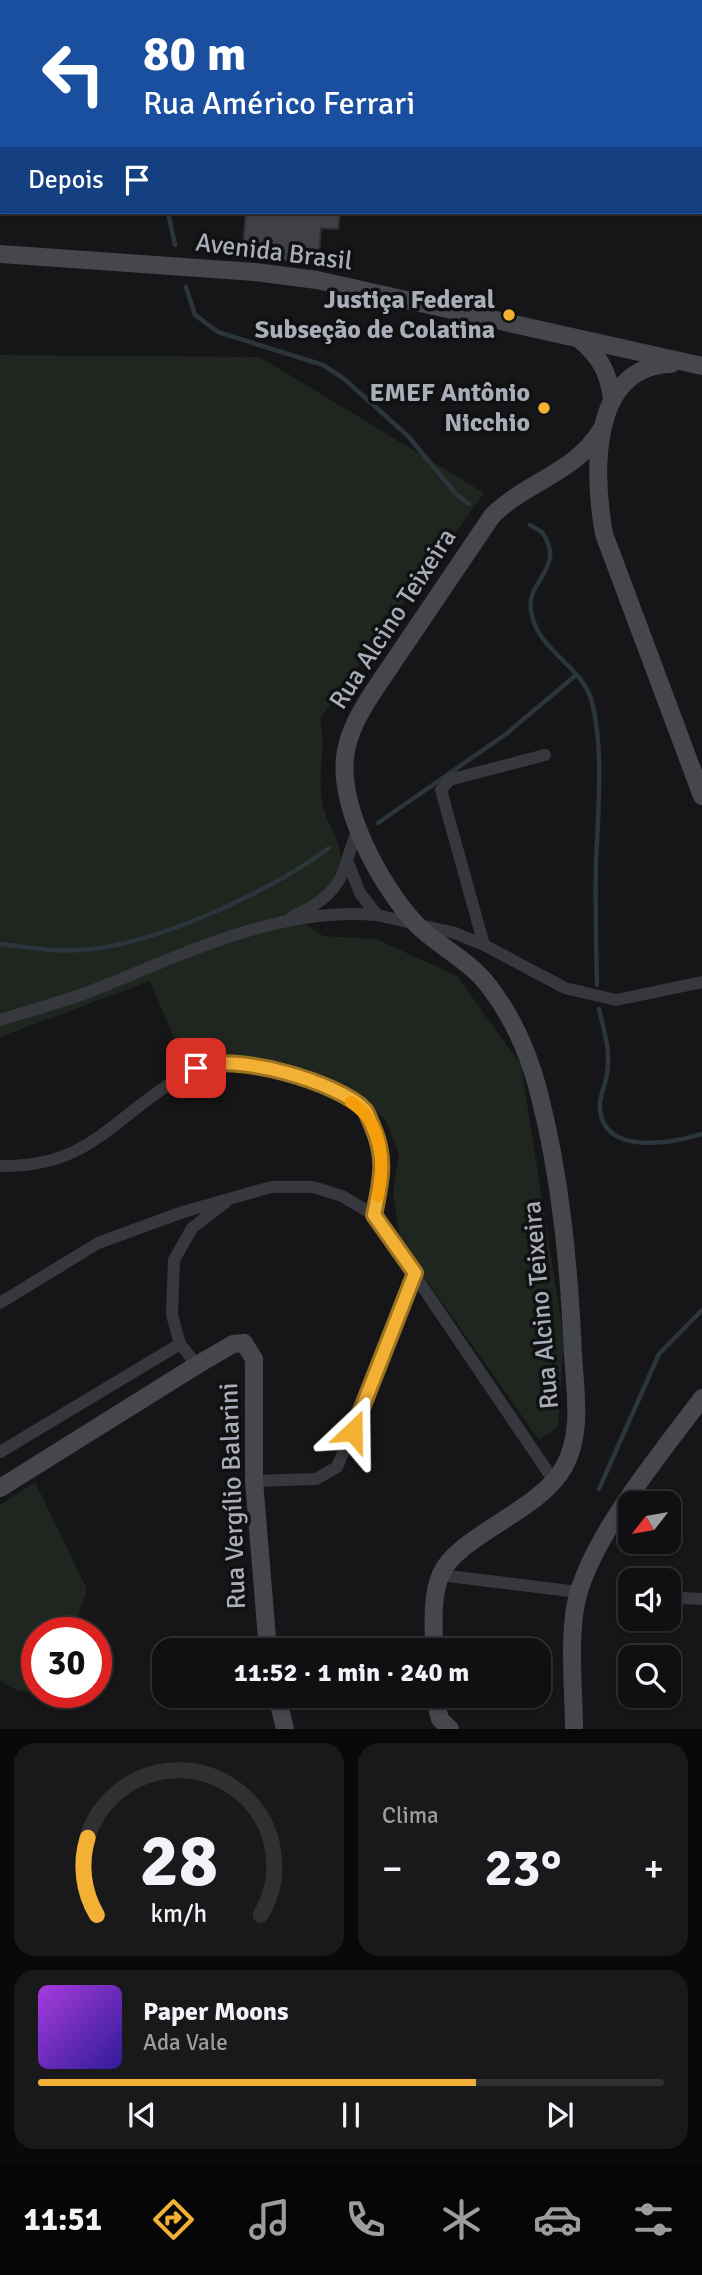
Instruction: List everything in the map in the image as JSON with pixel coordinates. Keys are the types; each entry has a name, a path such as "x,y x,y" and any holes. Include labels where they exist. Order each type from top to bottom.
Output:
{"main road":[{"name":"Avenida Brasil","path":"0,254 255,272 317,280 695,365"},
{"path":"577,338 598,358 606,371 612,400"},
{"path":"695,365 661,364 637,372 612,400 601,430 597,474 604,534 702,796"},
{"name":"Rua Alcino Teixeira","path":"440,1575 466,1547 554,1481 570,1454 577,1413 566,1231 539,1094 521,1040 486,982 419,926 383,880 358,827 350,800 345,754 358,717 373,691 492,516 519,493 582,456 601,430"},
{"name":"Rua Vergílio Balarini","path":"197,1365 233,1344 244,1343 254,1359 254,1481 267,1638"},
{"path":"0,1488 197,1365"},
{"path":"574,1729 574,1616 579,1592 610,1530 702,1398"},
{"path":"434,1638 435,1603 440,1575"},
{"path":"280,1708 285,1729"},
{"path":"436,1708 445,1727"}],"street":[{"path":"484,945 441,790 449,780 545,755"},
{"path":"275,924 327,897 343,878 358,827"},
{"path":"347,860 360,893 377,915"},
{"path":"0,1020 84,993 199,947 275,924 340,913 377,915 454,933 484,945 565,988 616,1000 702,982"},
{"path":"0,1166 34,1166 68,1157 175,1080 209,1061 255,1066 306,1079 340,1094 365,1111 382,1148 382,1177 374,1215"},
{"path":"0,1303 98,1243 232,1197 271,1187 313,1187 342,1196 374,1215 554,1481"},
{"path":"197,1365 180,1344 172,1315 174,1261 192,1228 232,1197"},
{"path":"254,1481 316,1479 337,1467 415,1273"},
{"path":"0,1452 180,1344"},
{"path":"440,1575 579,1592"},
{"path":"682,1598 702,1599"}],"shaded area":[{"path":"0,355 260,357 484,493 320,719 321,795 341,855 333,878 304,923 323,936 376,939 457,976 521,1065 564,1340 558,1427 539,1440 401,1244 393,1194 399,1154 385,1119 348,1086 287,1063 207,1054 184,1061 150,981 0,1037"},
{"path":"35,1482 87,1589 78,1617 21,1617 21,1692 0,1680 0,1505"}],"building":[{"path":"246,214 340,214 338,229 321,228 318,264 242,255"}],"waterway":[{"path":"168,214 175,245"},
{"path":"186,287 195,315 218,332 323,365 343,378 408,436 456,494 469,504"},
{"path":"530,525 542,532 550,555 531,600 535,624 541,636 587,689 596,720 599,781 597,985"},
{"path":"378,823 506,734 576,675"},
{"path":"0,944 80,950 142,939 243,899 329,848"},
{"path":"599,1009 608,1057 600,1105 605,1125 614,1134 642,1143 675,1141 702,1134"},
{"path":"599,1489 659,1354 702,1310"}],"slow traffic":[{"path":"351,1102 365,1111 382,1148 382,1177 378,1196"}],"place":[{"name":"Justiça Federal Subseção de Colatina","path":"509,315"},
{"name":"EMEF Antônio Nicchio","path":"544,408"}],"route":[{"path":"196,1068 209,1061 255,1066 306,1079 340,1094 365,1111 382,1148 382,1177 374,1215 415,1273 353,1431"}]}
